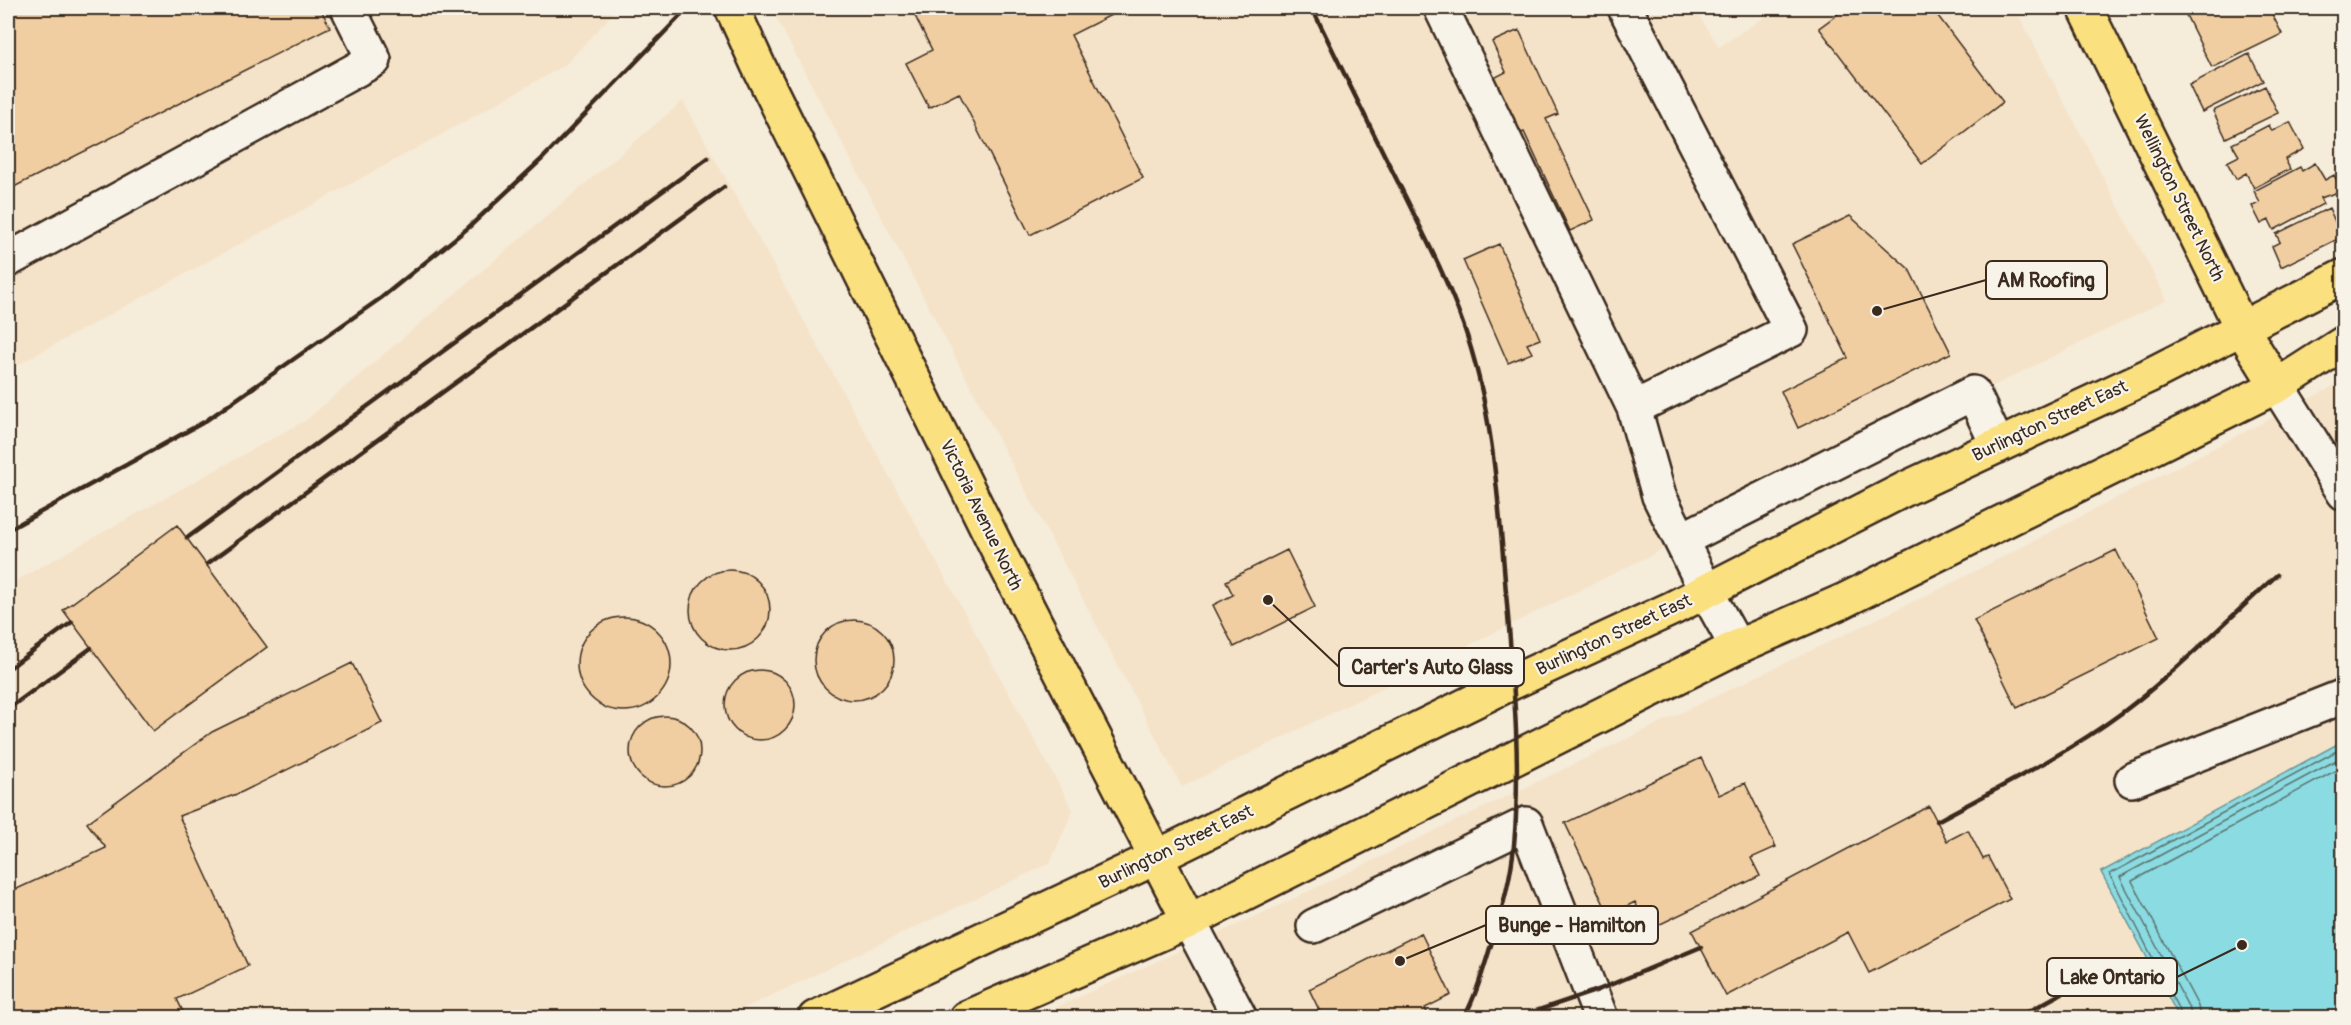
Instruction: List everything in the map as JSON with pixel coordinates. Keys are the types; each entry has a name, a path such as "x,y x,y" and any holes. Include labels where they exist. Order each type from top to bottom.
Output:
{"main road":[{"name":"Victoria Avenue North","path":"732,8 1000,554 1190,921"},
{"name":"Wellington Street North","path":"2085,8 2242,329 2277,386"},
{"name":"Burlington Street East","path":"815,1017 1157,857 1513,682 1706,591 1907,488 2242,329 2343,276"},
{"path":"966,1017 1190,921 1737,647 1844,601 2277,386 2343,343"}],"street":[{"path":"8,260 374,60 348,8"},
{"path":"1441,8 1634,408 1659,496 1706,591 1737,647"},
{"path":"1625,8 1791,330 1634,408"},
{"path":"2277,386 2343,493"},
{"path":"1681,540 1973,393 1998,446"},
{"path":"2132,780 2343,696"},
{"path":"1314,926 1526,824 1601,1017"},
{"name":"Victoria Avenue North","path":"1190,921 1240,1017"}],"shaded area":[{"path":"8,8 618,8 565,65 8,370"},
{"path":"771,8 1694,8 1719,47 1778,8 2015,8 2167,300 1182,787"},
{"path":"683,101 1073,810 1050,863 726,1017 8,1017 8,585 306,420"},
{"path":"2343,379 2343,741 2101,872 2179,1017 1033,1018 1280,905 1954,582 2328,389"}],"water":[{"path":"2343,741 2343,1017 2179,1017 2101,872"}],"building":[{"path":"8,8 320,8 330,27 8,190"},
{"path":"911,8 1125,8 1071,35 1143,178 1030,235 959,93 929,108 906,63 932,50"},
{"path":"1846,8 1932,8 2003,102 1922,164 1819,28"},
{"path":"2196,8 2269,8 2282,34 2212,68 2185,13"},
{"path":"1519,30 1558,114 1546,119 1594,220 1570,231 1524,132 1514,136 1488,81 1506,72 1492,42"},
{"path":"2249,54 2263,81 2202,112 2189,85"},
{"path":"2265,86 2278,113 2226,138 2213,111"},
{"path":"2290,122 2304,149 2285,159 2290,169 2254,188 2246,173 2236,179 2227,162 2239,156 2232,144 2269,125 2272,131"},
{"path":"2315,163 2325,180 2334,175 2342,191 2320,198 2323,204 2274,230 2269,220 2261,224 2252,206 2260,203 2254,191 2300,167 2302,171"},
{"path":"2329,208 2342,237 2281,267 2272,246 2280,242 2276,234"},
{"path":"1850,216 1909,269 1951,353 1798,428 1781,391 1848,358 1792,244"},
{"path":"1499,244 1540,339 1527,344 1532,353 1508,363 1463,260"},
{"path":"177,525 267,647 153,731 63,610"},
{"path":"1287,550 1315,607 1234,647 1213,605 1233,595 1226,581"},
{"path":"2116,550 2159,638 2017,708 1974,620"},
{"path":"730,570 745,573 758,582 767,595 770,610 767,625 758,638 745,647 730,650 715,647 702,638 693,625 690,610 693,595 702,582 715,573"},
{"path":"624,617 642,621 657,631 667,646 671,664 667,682 657,697 642,707 624,711 606,707 591,697 581,682 577,664 581,646 591,631 606,621"},
{"path":"854,620 869,623 882,632 891,645 894,660 891,675 882,688 869,697 854,700 839,697 826,688 817,675 814,660 817,645 826,632 839,623"},
{"path":"352,663 382,723 242,792 179,816 248,966 177,999 186,1018 8,1018 8,893 106,848 87,823 212,732"},
{"path":"760,670 773,673 785,680 792,692 795,705 792,718 785,730 773,737 760,740 747,737 735,730 728,718 725,705 728,692 735,680 747,673"},
{"path":"665,716 678,719 690,726 697,738 700,751 697,764 690,776 678,783 665,786 652,783 640,776 633,764 630,751 633,738 640,726 652,719"},
{"path":"1701,758 1719,795 1745,783 1776,847 1751,858 1760,876 1648,930 1635,902 1609,915 1565,823"},
{"path":"1929,806 1947,841 1968,830 1983,859 1988,857 2010,899 1869,973 1848,932 1726,996 1692,931"},
{"path":"1421,933 1451,995 1425,1008 1429,1017 1323,1018 1309,989"}],"railway":[{"path":"8,530 204,422 381,298 468,228 543,158 688,8"},
{"path":"1312,8 1451,292 1473,355 1492,450 1500,515 1513,679 1517,745 1516,812 1513,858 1505,897 1479,983 1464,1018"},
{"path":"187,538 708,158"},
{"path":"207,564 724,187"},
{"path":"1937,821 2008,783 2101,728 2182,663 2277,575"},
{"path":"8,669 72,622"},
{"path":"8,709 91,648"},
{"path":"1515,1018 1598,990 1701,947"},
{"path":"2017,1018 2091,977"}],"place":[{"name":"AM Roofing","path":"1877,311"},
{"name":"Carter's Auto Glass","path":"1268,600"},
{"name":"Lake Ontario","path":"2242,945"},
{"name":"Bunge - Hamilton","path":"1400,961"}]}
